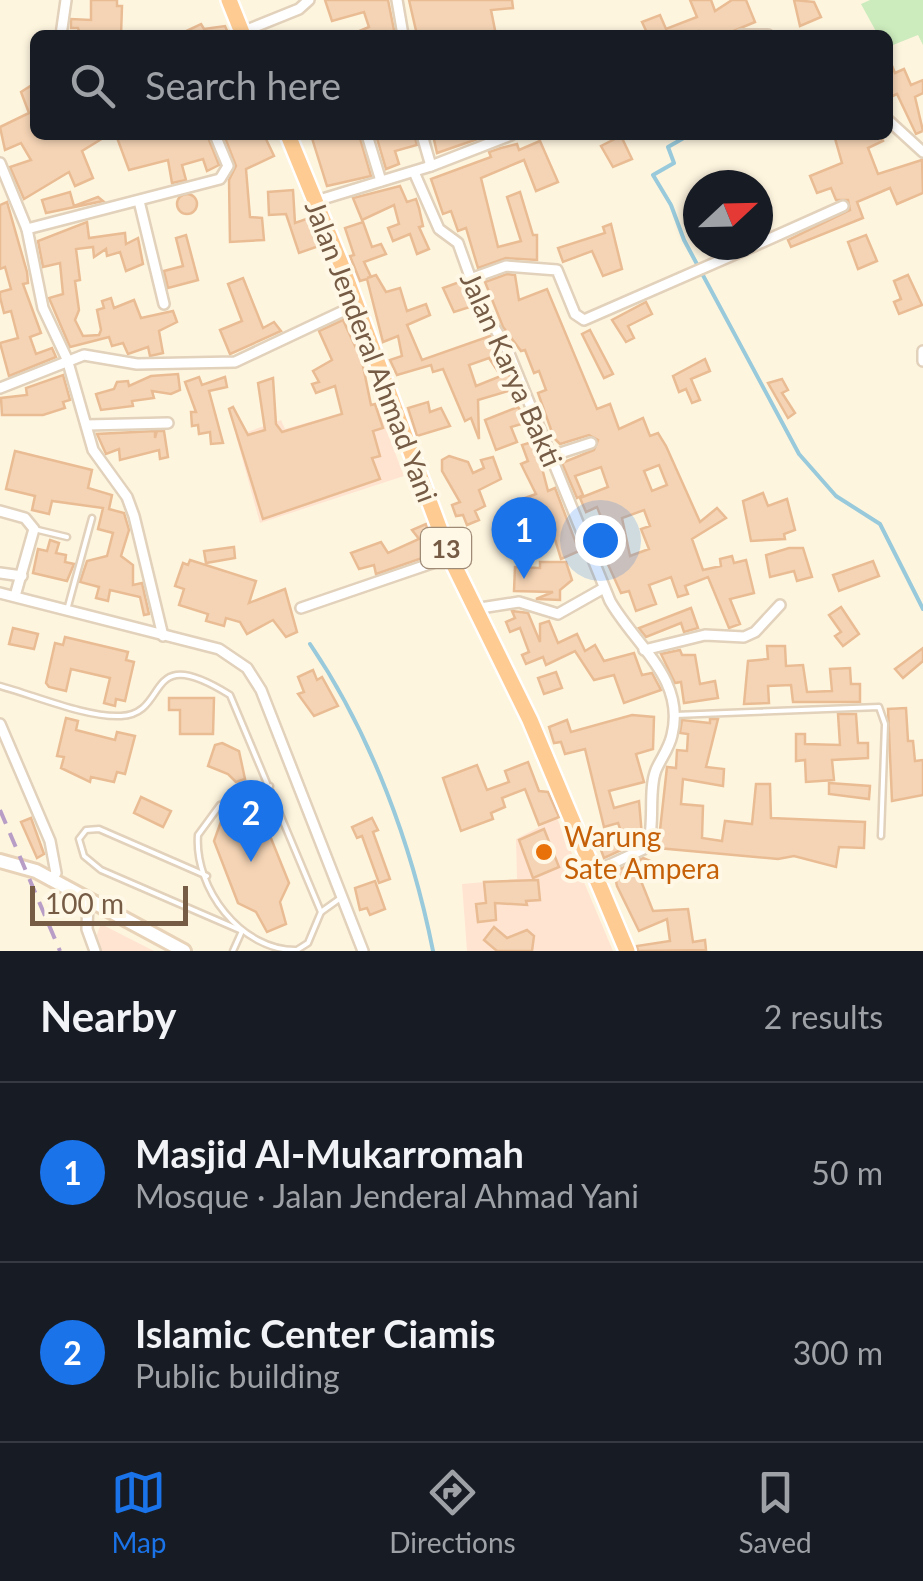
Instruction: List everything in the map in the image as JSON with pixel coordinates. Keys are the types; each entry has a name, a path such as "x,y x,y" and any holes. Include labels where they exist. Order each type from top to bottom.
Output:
{"highway":[{"path":"229,0 242,30"},
{"name":"Jalan Jenderal Ahmad Yani","path":"290,140 450,556 530,720 627,951"}],"main road":[{"path":"0,861 24,866 184,951"}],"street":[{"path":"61,30 66,0"},
{"path":"250,30 299,9 309,0"},
{"path":"397,0 402,30"},
{"path":"893,125 923,152"},
{"path":"27,229 222,178 228,164 216,140"},
{"path":"369,140 381,181"},
{"path":"423,140 430,166"},
{"path":"316,201 414,172 499,140"},
{"path":"0,163 27,229 43,308 67,359 97,458 129,502 163,636"},
{"name":"Jalan Karya Bakti","path":"414,172 438,227 458,243 470,278 508,351 604,588 666,677 675,715"},
{"path":"139,201 164,304"},
{"path":"773,237 843,206"},
{"path":"470,278 506,266 557,270 575,314 584,320 721,260"},
{"path":"0,388 84,354 137,364 235,362 356,306"},
{"path":"923,351 923,361"},
{"path":"87,426 168,423"},
{"path":"550,456 591,443"},
{"path":"0,511 26,518 34,529 16,596"},
{"path":"302,608 450,556"},
{"path":"0,573 22,576"},
{"path":"474,609 519,602 558,614 604,588"},
{"path":"0,593 230,654 255,680 363,951"},
{"path":"644,650 705,635 744,636 755,632 780,605"},
{"path":"594,872 647,848 654,823 654,775 668,750 675,715"},
{"path":"0,724 54,850 56,873 50,880"},
{"path":"88,900 88,928 95,951"}],"lane":[{"path":"67,610 92,518"},
{"path":"34,529 67,538"},
{"path":"0,686 124,716 145,706 165,676 176,673 230,695 320,912"},
{"path":"675,715 879,708 885,724 881,836"},
{"path":"242,930 227,918 207,876 198,840 207,818 228,801 270,786"},
{"path":"207,876 100,829 86,830 79,839 84,856 100,870 242,930 266,944 297,950 308,943 320,912 342,897"},
{"path":"233,951 242,930"}],"shaded area":[{"path":"376,403 404,476 260,523 236,436 281,420 285,429"},
{"path":"557,818 613,951 467,951 462,884 517,879 516,839"},
{"path":"101,924 154,951 101,951 96,937"}],"green space":[{"path":"870,0 923,0 923,45 918,35 893,45 893,30 875,30 861,4"}],"building":[{"path":"91,0 117,0 117,6 122,6 121,30 71,28 71,19 91,20"},
{"path":"325,0 388,0 394,30 362,30 369,27 364,12 332,21"},
{"path":"409,0 512,0 513,8 491,10 495,30 416,30"},
{"path":"690,0 711,0 715,11 732,0 746,0 755,22 736,30 646,30 642,22 660,15 666,29 697,17"},
{"path":"794,0 814,2 821,17 800,26"},
{"path":"201,24 204,29 225,26 227,30 188,30"},
{"path":"893,68 895,73 904,69 911,85 923,80 923,93 915,97 923,131 916,134 897,94 893,96"},
{"path":"30,86 30,140 100,140 82,151 93,178 75,186 69,172 24,199 10,167 31,160 21,143 5,150 0,127 29,113 21,92"},
{"path":"118,140 209,140 219,165 207,171 203,159 182,165 186,180 172,183 168,160 129,170"},
{"path":"226,140 266,140 274,156 246,169 250,217 262,218 264,240 230,242 229,180 236,166"},
{"path":"313,140 360,140 371,176 327,186"},
{"path":"377,140 416,140 417,145 395,151 399,164 386,169"},
{"path":"434,140 475,140 437,153"},
{"path":"623,140 632,159 613,167 601,146"},
{"path":"835,140 882,140 868,148 878,174 922,160 923,193 897,204 890,188 857,202 863,218 791,247 788,240 850,210 848,200 836,200 831,188 817,193 810,176 842,163"},
{"path":"540,141 558,182 536,191 524,160 481,178 498,247 521,241 507,197 520,192 533,235 537,235 537,260 506,258 478,268 466,228 458,231 451,211 443,214 431,179 491,157 489,152 517,144 519,150"},
{"path":"400,186 407,202 416,199 419,208 423,226 419,227 429,249 417,254 410,234 393,241 388,228 399,224 394,205 362,220 353,198"},
{"path":"293,190 295,223 309,218 319,246 299,253 286,214 269,215 268,192"},
{"path":"70,192 74,206 98,197 103,201 46,213 42,200"},
{"path":"183,194 191,194 197,204 191,214 183,214 177,208 177,200"},
{"path":"7,202 27,272 28,283 23,284 41,333 30,337 36,354 52,348 56,357 9,376 0,343 18,338 11,311 4,313 0,297 0,292 11,289 5,267 0,269 0,205"},
{"path":"87,222 89,238 125,233 126,244 138,238 143,264 126,271 120,252 107,256 106,249 94,257 93,247 76,249 80,280 75,281 79,310 75,320 83,336 99,335 97,310 104,308 102,301 111,298 114,308 134,300 141,318 173,311 177,322 159,331 163,353 150,356 148,347 128,354 123,343 112,346 109,337 70,347 49,298 63,294 60,263 43,267 38,241"},
{"path":"363,222 372,247 381,244 386,254 364,262 371,277 376,275 386,292 400,288 407,311 426,304 430,315 407,325 422,360 490,336 515,389 478,400 479,439 471,418 465,421 443,369 433,372 431,365 397,375 390,360 402,356 398,336 383,342 367,279 360,281 345,228","holes":["489,358 501,376 476,386 469,365"]},
{"path":"611,224 622,269 603,276 592,251 563,262 558,248 605,233 603,227"},
{"path":"186,235 198,280 168,288 164,271 183,266 176,238"},
{"path":"866,235 877,261 858,269 848,242"},
{"path":"515,275 519,300 547,289 597,409 610,404 619,429 643,418 650,436 658,433 666,446 700,522 717,508 726,518 692,539 703,570 721,566 720,559 732,556 734,563 746,560 754,593 730,599 740,624 729,628 708,577 685,586 688,594 678,597 671,577 649,585 656,604 636,611 629,591 621,593 591,527 603,522 597,507 586,512 580,498 608,487 601,467 575,476 583,495 577,498 562,463 594,450 598,440 589,435 560,444 554,438 538,393 546,390 539,371 534,373 525,350 521,351 503,327 485,282","holes":["659,465 667,485 652,491 644,471","644,510 650,526 641,529 649,549 630,556 622,518"]},
{"path":"908,275 922,305 899,314 894,302 901,299 894,281"},
{"path":"243,278 263,328 274,322 281,331 230,354 220,330 242,321 228,284"},
{"path":"462,281 473,306 454,312 443,288"},
{"path":"646,302 652,314 628,326 634,338 626,342 612,320"},
{"path":"343,320 362,361 371,405 375,404 383,428 373,431 380,456 372,458 380,479 263,519 229,409 233,407 248,435 265,430 258,383 273,378 276,424 282,432 342,414 335,386 316,393 312,384 319,382 313,371 332,360 319,331"},
{"path":"590,330 613,374 604,378 582,334"},
{"path":"705,359 710,371 691,379 700,400 692,403 686,389 679,392 673,376"},
{"path":"178,374 180,390 171,394 152,391 154,398 132,401 133,406 101,410 96,394 114,389 117,382 128,381 129,386 151,376"},
{"path":"63,375 70,400 63,402 65,408 43,415 2,415 1,398 27,395 26,388"},
{"path":"199,377 202,385 225,377 227,387 209,391 223,443 211,444 210,432 199,434 198,425 192,426 191,412 196,412 185,382"},
{"path":"782,379 788,390 782,393 795,413 788,418 768,383"},
{"path":"428,402 430,412 441,408 450,426 417,436 408,408"},
{"path":"518,407 528,422 511,427 517,442 496,450 485,420"},
{"path":"155,431 155,438 157,431 164,431 168,457 160,459 159,450 120,460 119,449 106,454 97,434"},
{"path":"535,441 548,491 555,488 579,551 561,559 547,513 531,513 525,498 536,494 521,464 528,461 522,445"},
{"path":"15,451 92,470 88,488 112,495 109,509 124,513 129,530 121,556 133,565 133,585 142,583 149,614 144,615 140,597 110,590 108,601 96,598 99,587 80,582 87,561 107,556 113,533 98,529 103,508 52,501 49,514 32,510 35,496 6,489"},
{"path":"449,456 468,462 473,473 484,468 481,460 493,457 501,479 479,490 485,506 475,511 479,520 467,525 463,515 456,516 452,505 460,502 442,471 442,460"},
{"path":"763,493 768,506 787,499 795,530 784,534 785,539 751,541 743,501"},
{"path":"426,524 434,554 376,574 374,565 359,569 351,553 381,542 388,553 419,539 412,530"},
{"path":"50,540 59,543 56,553 66,555 65,562 74,564 67,581 33,573 38,549 47,551"},
{"path":"234,547 235,558 206,563 204,551"},
{"path":"803,548 812,577 797,581 794,571 770,577 766,555"},
{"path":"190,560 256,581 249,603 285,589 297,632 286,637 273,620 247,634 240,622 226,618 224,626 206,621 208,614 179,605 184,589 175,586 183,563 188,565"},
{"path":"873,561 879,576 839,591 833,575"},
{"path":"540,562 566,562 572,580 560,590 560,600 536,599 553,592 514,591 515,567 540,568"},
{"path":"841,607 859,634 843,646 835,636 841,632 829,615"},
{"path":"691,608 698,628 684,632 681,623 646,637 639,628"},
{"path":"512,611 528,613 540,642 540,624 549,621 558,643 577,634 585,651 595,645 604,661 634,653 642,675 652,673 661,690 624,703 614,675 594,680 575,651 546,665 543,657 526,664 522,655 529,652 520,628 510,632 506,622 515,618"},
{"path":"13,628 38,634 34,649 9,644"},
{"path":"65,637 128,652 126,660 134,662 125,701 116,699 115,706 104,703 110,678 71,669 66,691 49,687 46,683 55,643 63,645"},
{"path":"767,646 785,646 786,666 803,665 807,692 832,691 830,669 850,668 851,684 860,684 860,702 793,702 791,685 768,686 769,703 744,704 748,661 768,659"},
{"path":"923,648 923,661 903,678 895,669"},
{"path":"680,650 682,655 695,655 700,684 715,681 718,698 684,703 681,682 675,683 661,654"},
{"path":"313,670 317,680 322,677 338,706 314,716 298,694 304,692 298,677"},
{"path":"556,672 562,688 544,694 538,678"},
{"path":"169,698 214,698 213,734 180,734 180,710 169,710"},
{"path":"906,708 908,741 913,741 915,761 923,760 923,795 892,801 888,709"},
{"path":"838,714 856,714 858,743 868,743 868,758 832,760 834,780 806,782 805,760 796,761 796,734 805,734 805,744 840,745"},
{"path":"632,715 654,717 653,749 636,754 644,782 609,791 614,808 639,801 642,836 641,841 604,858 601,850 625,842 618,823 604,827 585,749 565,754 561,742 554,743 549,727 567,720 571,732"},
{"path":"66,718 78,721 76,730 115,740 117,732 135,736 125,774 117,772 114,782 91,777 90,782 61,768 64,757 57,756"},
{"path":"710,719 718,719 706,767 724,769 723,786 683,779 681,804 703,806 702,838 722,841 725,821 752,824 756,784 770,784 771,818 865,822 864,848 839,847 836,867 794,856 778,859 658,848 667,767 676,768 677,750 687,751 688,734 680,733 682,720 710,723"},
{"path":"222,743 239,751 245,779 236,782 208,766 215,745"},
{"path":"528,762 539,791 548,792 559,817 539,825 525,789 502,798 505,807 491,813 493,819 461,831 443,778 477,765 487,790 509,782 505,771"},
{"path":"829,783 870,786 869,799 829,794"},
{"path":"141,797 171,811 163,827 134,813"},
{"path":"237,808 264,821 289,883 280,902 286,924 267,932 256,912 238,903 214,841 224,813"},
{"path":"31,818 44,854 37,858 21,822"},
{"path":"372,818 378,830 373,832 390,879 379,883 362,836 357,838 352,827"},
{"path":"544,829 559,867 533,878 519,840"},
{"path":"643,858 655,863 657,869 639,876 653,911 688,909 693,942 705,940 706,950 638,951 637,946 670,941 667,919 639,931 617,886 614,872"},
{"path":"538,880 540,900 526,901 527,905 495,903 496,920 478,922 476,904 486,903 484,882"},
{"path":"375,881 385,909 370,915 367,908 360,910 355,888"},
{"path":"494,927 507,938 527,930 534,936 532,951 497,951 484,940"}],"waterway":[{"path":"680,140 668,147 674,163 653,175 671,205 684,240 799,454 836,496 880,524 923,609"},
{"path":"310,644 352,715 387,792 414,871 433,951"}],"railway":[{"path":"0,810 60,951"}],"place":[{"name":"Masjid Al-Mukarromah","path":"524,579"},
{"name":"Warung Sate Ampera","path":"544,852"},
{"name":"Islamic Center Ciamis","path":"251,862"}]}
